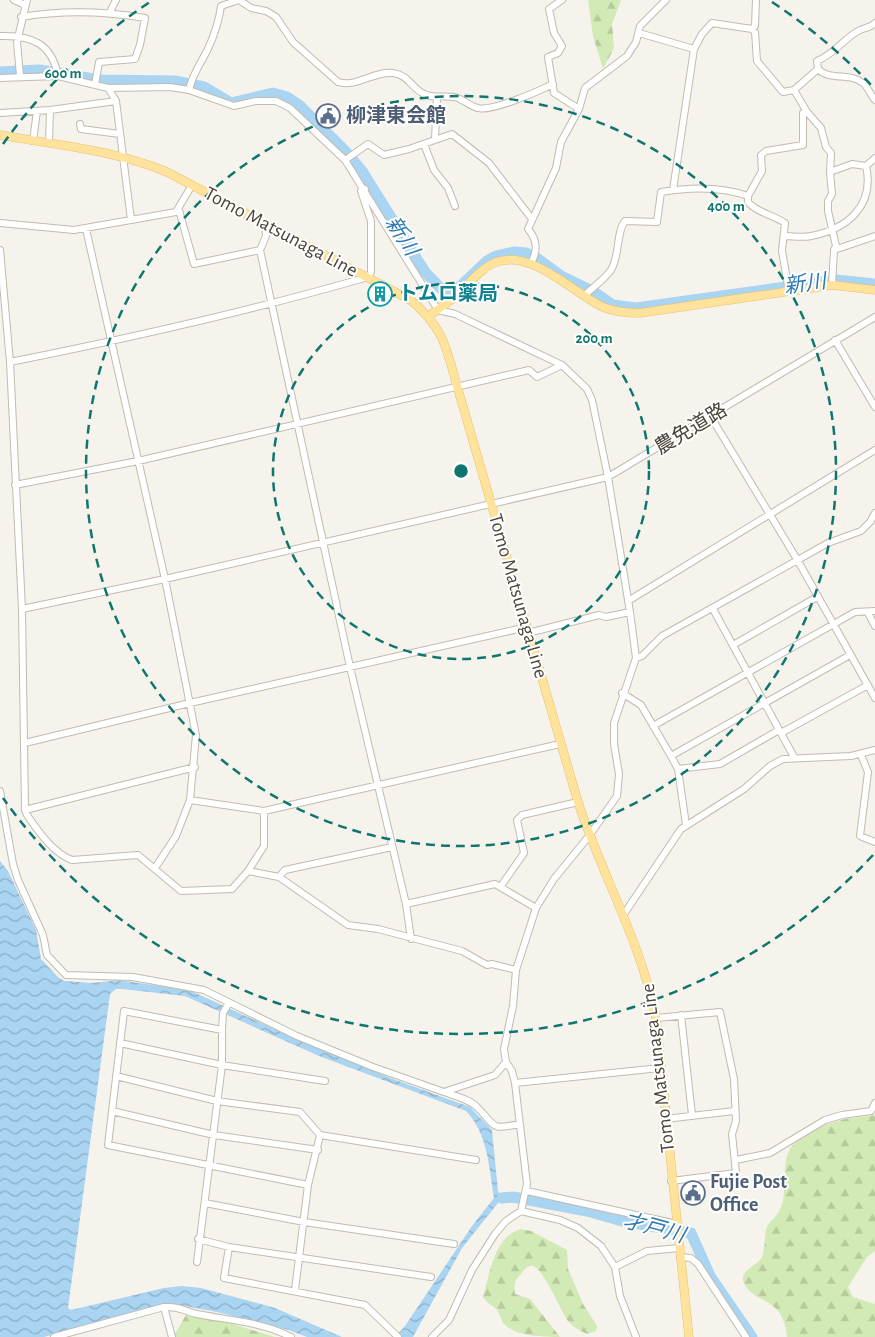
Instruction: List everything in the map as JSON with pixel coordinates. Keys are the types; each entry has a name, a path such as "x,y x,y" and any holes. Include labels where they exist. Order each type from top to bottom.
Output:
{"main road":[{"name":"Tomo Matsunaga Line","path":"0,135 143,162 192,185 412,301 429,316 446,347 560,744 589,836 624,914 646,972 656,1018 671,1181 689,1337"},
{"path":"429,316 483,270 494,263 507,259 531,263 602,306 620,312 640,314 789,291 832,281 875,290"}],"street":[{"path":"14,0 26,3 21,17 18,36 18,67 20,76"},
{"path":"110,12 116,0"},
{"path":"189,90 191,79 207,50 219,22 221,6 239,0 276,17 293,42 338,82 348,85 380,74 394,73 406,77 423,94 437,98 454,96 478,109 520,99 553,84"},
{"path":"562,0 549,9 554,32 562,46 558,53 548,57 554,93 579,109"},
{"path":"531,263 536,254 534,236 528,229 556,168 561,142 579,109 585,88 627,56 639,33 640,26 666,0"},
{"path":"752,29 755,26 756,0"},
{"path":"21,17 49,13 110,12 145,18 140,45 135,59 99,62 95,85"},
{"path":"672,190 694,49 702,34 712,23 752,29 755,32 757,61 783,92 794,90 818,69"},
{"path":"874,96 864,83 849,77 822,74 818,69 817,61 828,56 861,30 870,28 875,23"},
{"path":"639,33 694,49"},
{"path":"0,36 18,36 32,40 45,48 56,65 58,76"},
{"path":"0,78 58,76 108,88 170,87 189,90 234,106 256,101 276,101 290,108 345,160 365,189 438,310 455,314 562,365 587,389 592,400 608,477 636,658 622,693 614,723 619,774 616,796 589,836 554,879 536,908 516,970 513,1006 504,1049 506,1062 512,1071 515,1083 520,1124 525,1197 521,1211 506,1221 494,1234 472,1270 449,1320 432,1337"},
{"path":"108,88 116,101 131,220"},
{"path":"794,90 807,112 821,128 826,147 832,152 830,172 832,194 828,201 828,210 836,246 834,250 832,281"},
{"path":"435,139 437,98"},
{"path":"0,113 50,110 116,101"},
{"path":"49,143 50,110"},
{"path":"33,141 37,111"},
{"path":"789,291 782,251 785,223 772,214 754,209 748,202 748,196 762,171 761,155 766,150 803,144 803,113 807,112"},
{"path":"80,124 81,129 120,134"},
{"path":"345,160 368,144 384,155 452,134 478,153 488,163 532,219"},
{"path":"424,144 434,170 448,188 455,206"},
{"path":"830,172 852,164 866,166 875,158"},
{"path":"784,236 810,237 844,226 859,209 868,191 870,179 866,166"},
{"path":"192,185 179,210 194,264 260,250"},
{"path":"10,362 112,342 272,305 368,278 371,272 371,221 361,192 365,189"},
{"path":"585,295 611,270 621,241 621,226 625,221 657,222 661,192 672,190 730,190 748,196"},
{"path":"0,222 74,230 179,210"},
{"path":"265,224 266,236 260,250 350,667 406,904 411,938"},
{"path":"86,229 165,579 196,735 195,767 190,800 176,836 155,868"},
{"path":"834,250 875,236"},
{"path":"0,250 10,362 22,609 25,810 36,828 65,858 72,860 138,855 170,883 181,891 187,892 232,888 248,871 264,846 264,810"},
{"name":"農免道路","path":"22,609 165,579 608,477 875,317"},
{"path":"835,340 875,407"},
{"path":"15,485 138,462 298,426 529,370 538,377 562,365"},
{"path":"711,417 798,561 875,698"},
{"path":"628,601 875,450"},
{"path":"636,658 642,656 662,636 828,543 861,531 870,522 875,513"},
{"path":"733,645 817,597"},
{"path":"713,609 794,757"},
{"path":"25,743 190,702 350,667 599,616 606,617 630,612"},
{"path":"653,726 855,612 872,612 875,626"},
{"path":"671,756 850,655"},
{"path":"678,769 720,764 868,685"},
{"path":"622,693 641,705 678,769 686,825"},
{"path":"190,800 264,810 560,744"},
{"path":"624,914 646,883 672,840 686,825 744,789 770,766 783,759 794,757 861,754 875,750"},
{"path":"861,754 868,772 860,836 875,842"},
{"path":"25,810 195,767"},
{"path":"0,791 13,864 18,880 43,935 47,955 66,975 133,977 204,990 228,1005 331,1050 444,1092 476,1106 485,1119 494,1126 499,1128 520,1124"},
{"path":"501,886 524,853 517,820 522,815 578,802"},
{"path":"279,877 285,870 392,847"},
{"path":"248,871 279,877 348,925 378,929 462,952 487,965 492,964 516,970"},
{"path":"406,904 496,884 536,908"},
{"path":"197,1262 198,1239 205,1204 222,1065 223,1013 228,1005"},
{"path":"222,1030 124,1011 108,1145 210,1167 308,1185"},
{"path":"656,1018 720,1012 734,1079 734,1110 736,1120 732,1134 736,1173 671,1181"},
{"path":"681,1015 692,1115"},
{"path":"120,1043 222,1065 325,1081"},
{"path":"444,1092 495,1075 506,1062"},
{"path":"515,1083 660,1068"},
{"path":"116,1076 217,1101 300,1112 320,1135 476,1160"},
{"path":"736,1160 770,1153 825,1120 842,1115 871,1111 875,1103"},
{"path":"665,1118 734,1110"},
{"path":"112,1111 214,1135 318,1150"},
{"path":"295,1290 308,1185 318,1150 320,1135"},
{"path":"525,1197 677,1226"},
{"path":"205,1204 304,1222 454,1244"},
{"path":"521,1211 560,1220 578,1228 601,1246 614,1267 620,1296 636,1337"},
{"path":"198,1239 229,1247 431,1277"},
{"path":"229,1247 224,1278 295,1290 365,1305 398,1337"},
{"path":"614,1267 647,1251 679,1248"},
{"path":"680,1257 690,1258 698,1264 746,1337"},
{"path":"54,1337 164,1307 178,1306 195,1314 234,1320 290,1337"},
{"path":"164,1307 172,1337"}],"green space":[{"path":"588,0 621,0 612,24 614,48 603,69 593,36"},
{"path":"875,1115 875,1251 867,1257 848,1287 853,1297 875,1304 875,1337 787,1337 780,1314 768,1302 754,1295 749,1290 744,1283 743,1276 745,1272 760,1260 767,1227 779,1212 782,1204 786,1158 789,1150 813,1130 832,1122"},
{"path":"521,1229 531,1231 567,1250 568,1269 583,1304 597,1326 596,1331 587,1334 568,1321 542,1274 533,1266 526,1268 517,1279 515,1294 530,1299 560,1337 546,1337 516,1332 504,1324 497,1310 484,1299 491,1267 499,1247 512,1233"},
{"path":"186,1315 207,1316 275,1337 173,1337"}],"water":[{"path":"0,861 8,871 36,930 41,959 59,978 65,981 92,983 118,980 189,990 296,1039 393,1079 470,1107 492,1130 498,1191 502,1198 462,1248 413,1337 395,1337 405,1326 472,1226 494,1198 489,1163 483,1140 479,1130 466,1111 319,1056 185,996 116,989 110,994 68,1308 71,1310 164,1288 182,1286 201,1288 275,1308 342,1337 307,1337 289,1330 217,1312 169,1303 44,1337 0,1337"}],"waterway":[{"name":"新川","path":"0,72 39,70 100,80 175,81 204,87 231,103 273,93 287,97 299,105 347,153 362,171 425,272 449,297 487,261 496,256 514,252 526,253 538,259 561,276 594,292 613,305 636,308 836,280 875,284"},
{"name":"才戸川","path":"502,1198 513,1197 587,1211 622,1221 691,1233 710,1276 752,1337"}],"place":[{"name":"柳津東会館","path":"328,116"},
{"name":"トムロ薬局","path":"380,294"},
{"name":"Fujie Post Office","path":"693,1193"}]}
